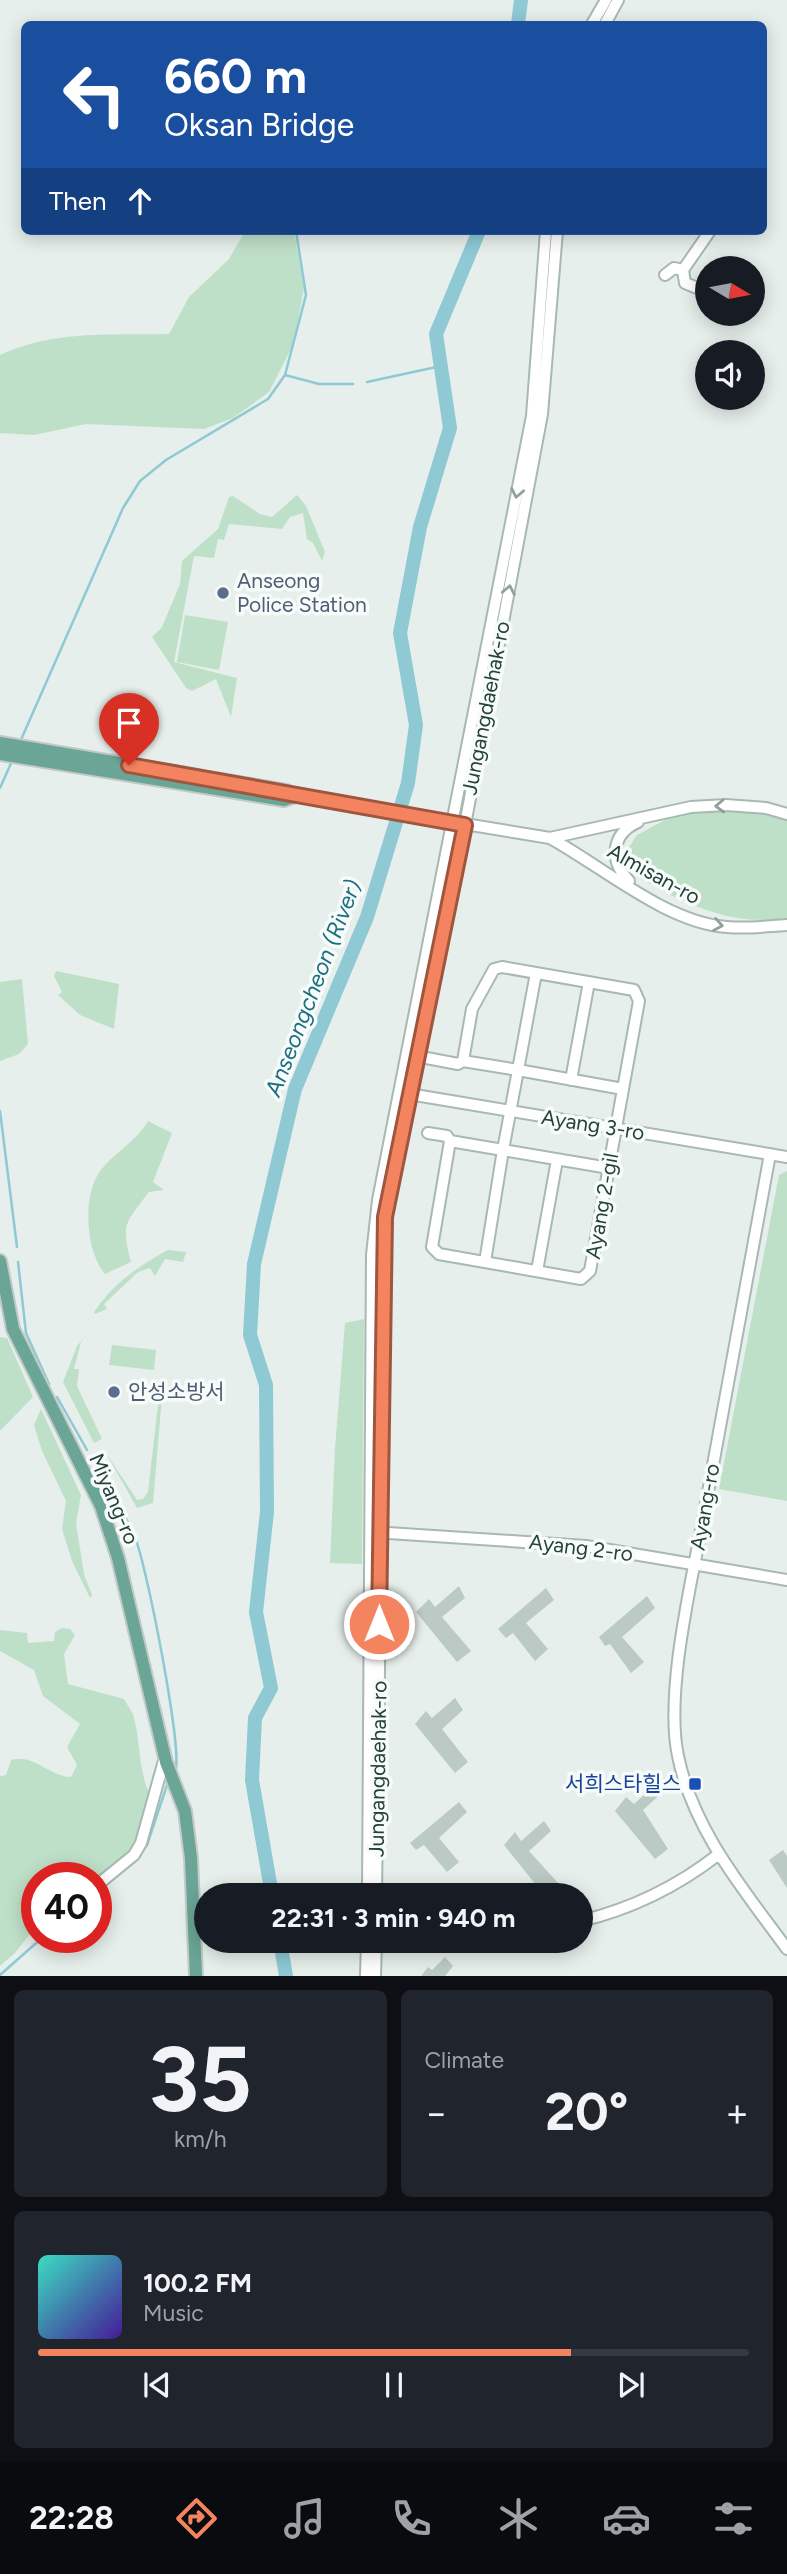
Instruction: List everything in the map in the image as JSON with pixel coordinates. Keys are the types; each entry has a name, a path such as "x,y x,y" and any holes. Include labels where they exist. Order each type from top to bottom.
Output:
{"main road":[{"path":"0,743 234,782 295,796"},
{"path":"0,754 284,800 295,796"},
{"name":"Miyang-ro","path":"0,1261 13,1329 110,1532 165,1759 185,1811 191,1858 196,1976"}],"street":[{"path":"594,21 606,0"},
{"path":"607,21 618,0"},
{"name":"Jungangdaehak-ro","path":"404,1093 416,1056 532,416 546,235"},
{"name":"Jungangdaehak-ro","path":"368,1883 385,1217 404,1093 542,414 557,235"},
{"path":"695,287 685,283 682,270 707,235"},
{"path":"665,275 674,268 682,270"},
{"name":"Almisan-ro","path":"295,796 550,838 671,811 726,805 766,808 787,814"},
{"path":"658,903 626,879 613,852 619,838 629,826 671,811"},
{"name":"Almisan-ro","path":"550,838 658,903 694,920 727,927 787,925"},
{"name":"Ayang 2-gil","path":"450,1141 432,1247 439,1254 581,1279 590,1271 639,1001 634,990 502,967 494,970 472,1009 463,1061"},
{"path":"485,1262 536,973"},
{"path":"571,1080 589,982"},
{"path":"416,1056 458,1064 463,1061 623,1089"},
{"name":"Ayang 3-ro","path":"404,1093 787,1157"},
{"path":"428,1133 447,1136 450,1141 608,1168"},
{"name":"Ayang-ro","path":"769,1154 695,1563 674,1714 678,1756 688,1787 719,1854 787,1949"},
{"path":"537,1271 557,1160"},
{"name":"Jungangdaehak-ro","path":"376,1532 376,1883"},
{"name":"Ayang 2-ro","path":"376,1532 586,1546 787,1580"},
{"path":"112,1873 134,1855 141,1843 165,1759"},
{"path":"593,1918 665,1890 692,1875 719,1854"},
{"path":"366,1976 367,1953"},
{"path":"375,1976 376,1953"}],"green space":[{"path":"243,235 295,235 304,288 294,343 269,392 233,418 204,429 86,424 34,435 0,433 0,355 40,341 62,338 105,334 169,334 189,297 229,259"},
{"path":"297,495 306,506 325,552 322,561 313,543 307,539 303,513 290,517 282,529 229,524 224,540 218,539 214,558 194,556 174,662 237,678 231,717 216,679 192,691 186,688 152,637 162,627 180,584 182,561 218,529 229,497 233,496 260,514 272,517"},
{"path":"185,615 228,622 219,670 177,662"},
{"path":"741,809 787,816 787,918 741,919 719,914 677,898 617,865 637,835 680,812"},
{"path":"56,971 119,984 114,1029 80,1015 58,995 62,992 54,976"},
{"path":"22,979 28,1044 19,1054 0,1061 0,982"},
{"path":"148,1121 172,1133 153,1182 164,1190 149,1192 127,1224 126,1239 131,1262 105,1274 90,1240 88,1212 93,1186 102,1168"},
{"path":"787,1171 787,1501 719,1489 779,1175"},
{"path":"168,1250 186,1252 183,1262 165,1259 155,1276 150,1268 138,1272 104,1304 107,1309 95,1314 118,1284 136,1269"},
{"path":"364,1319 362,1564 330,1563 335,1448 345,1323"},
{"path":"87,1334 81,1342 74,1369 79,1369 77,1386 102,1439 94,1443 63,1382 77,1346"},
{"path":"0,1337 7,1338 33,1397 0,1431"},
{"path":"112,1345 156,1350 154,1370 109,1365"},
{"path":"159,1396 162,1396 153,1503 137,1508 106,1453 137,1500 143,1499 148,1492"},
{"path":"41,1409 81,1495 76,1523 84,1574 92,1595 90,1598 72,1561 62,1529 66,1501 42,1451 34,1425"},
{"path":"62,1628 70,1629 75,1635 64,1654 68,1684 124,1699 133,1716 144,1779 152,1798 139,1845 112,1869 112,1862 21,1862 21,1945 0,1966 0,1776 6,1775 11,1760 19,1759 71,1777 77,1765 67,1747 80,1724 43,1696 34,1670 0,1651 0,1630 27,1633 28,1643 54,1641 55,1632"}],"building":[{"path":"459,1586 465,1598 442,1617 471,1651 457,1662 416,1612 429,1599 435,1607"},
{"path":"546,1588 554,1600 526,1623 548,1649 535,1661 513,1633 506,1638 498,1629"},
{"path":"647,1596 655,1608 622,1637 644,1662 631,1673 610,1644 605,1646 599,1637"},
{"path":"455,1698 463,1710 442,1729 468,1762 455,1773 415,1724 426,1711 432,1718"},
{"path":"657,1783 664,1791 643,1810 668,1849 655,1859 615,1811 626,1797 634,1804"},
{"path":"459,1802 467,1812 439,1838 459,1862 447,1872 424,1845 416,1850 410,1843"},
{"path":"544,1821 551,1831 529,1851 558,1883 534,1883 504,1845 515,1832 521,1841"},
{"path":"783,1850 787,1856 787,1888 769,1860"},
{"path":"445,1957 453,1966 445,1976 421,1976 428,1967 432,1970"}],"waterway":[{"name":"Anseongcheon (River)","path":"518,21 521,0"},
{"path":"20,742 123,508 140,481 166,460 268,399 285,375 306,295 297,235"},
{"name":"Anseongcheon (River)","path":"270,1883 252,1780 255,1718 271,1688 256,1612 267,1512 266,1385 250,1335 254,1264 295,1089 367,917 408,783 416,725 400,633 420,527 450,428 436,334 477,235"},
{"path":"367,382 441,366"},
{"path":"285,375 319,384 353,384"},
{"path":"0,788 12,761"},
{"path":"0,1111 17,1247"},
{"path":"18,1262 26,1333 49,1384"},
{"path":"57,1397 87,1450"},
{"path":"94,1461 126,1518 140,1554 169,1697 174,1731 175,1771"},
{"path":"138,1857 147,1845 168,1782"},
{"path":"112,1880 120,1873"},
{"path":"0,1975 25,1953"},
{"name":"Anseongcheon (River)","path":"282,1953 286,1976"}],"place":[{"name":"Anseong Police Station","path":"223,593"},
{"name":"안성소방서","path":"114,1392"},
{"name":"서희스타힐스","path":"695,1784"}],"route":[{"path":"129,765 465,825 385,1217 379,1624"}]}
